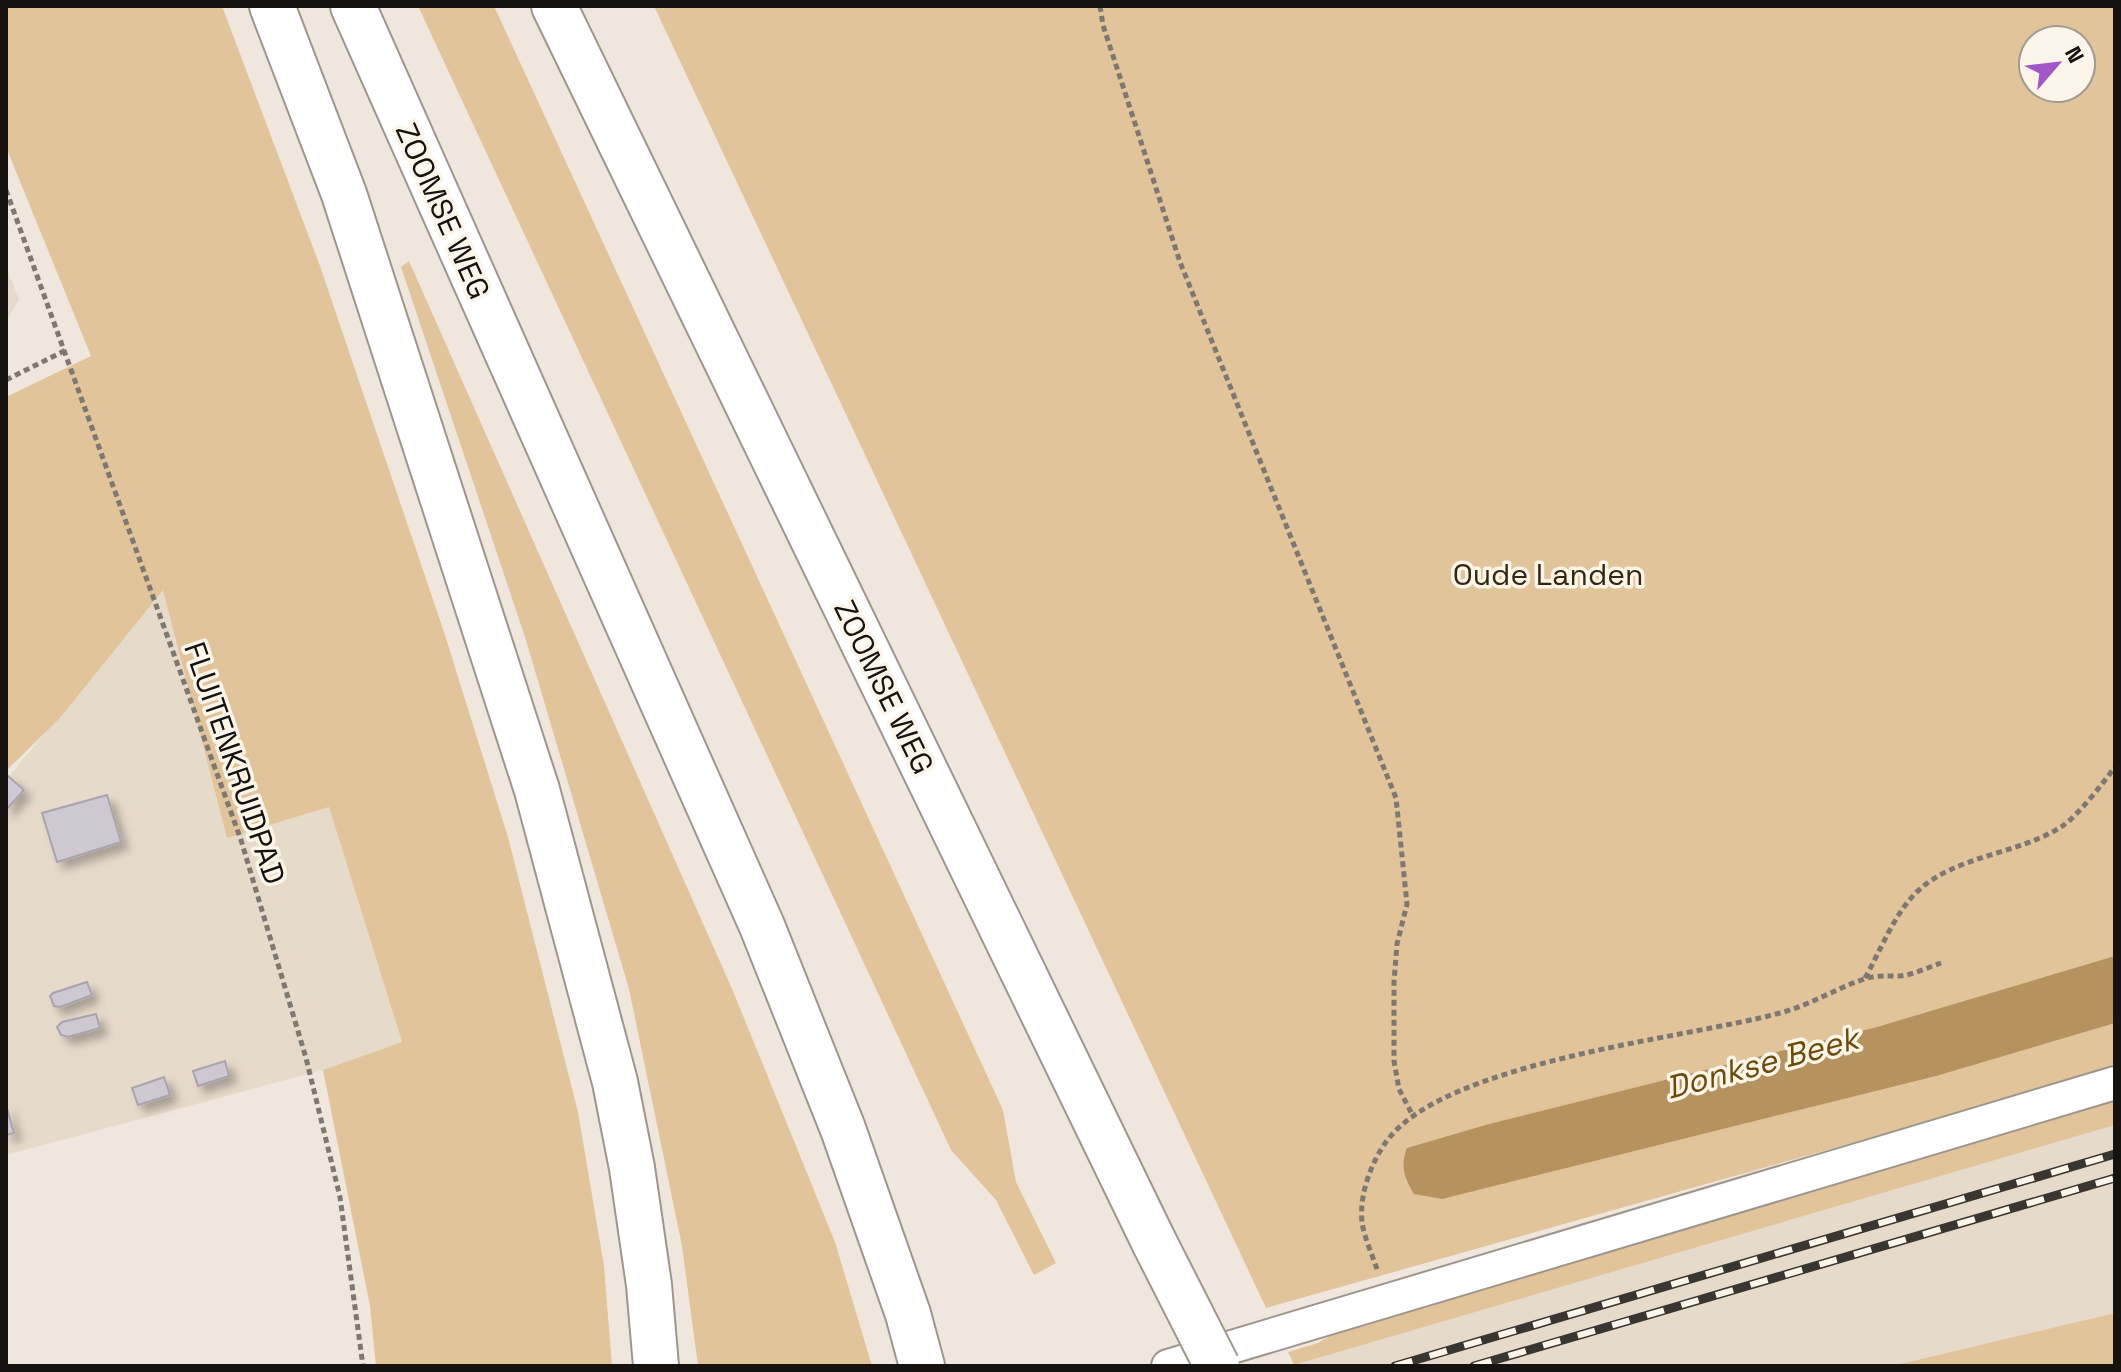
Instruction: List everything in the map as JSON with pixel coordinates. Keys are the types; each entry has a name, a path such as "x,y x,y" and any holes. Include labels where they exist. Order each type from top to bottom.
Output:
{"highway":[{"path":"272,6 344,194 542,805 615,1082 647,1270 656,1366"},
{"name":"ZOOMSE WEG","path":"353,6 762,926 807,1034 908,1314 922,1366"},
{"name":"ZOOMSE WEG","path":"554,6 1217,1366"}],"street":[{"path":"1168,1366 2115,1083"}],"path":[{"path":"1100,6 1103,25 1180,262 1396,798 1407,904 1397,944 1394,1061 1399,1089 1413,1116"},
{"name":"FLUITENKRUIDPAD","path":"6,190 241,840 306,1058 340,1197 363,1366"},
{"path":"6,380 66,350"},
{"path":"1864,979 1899,917 1918,891 1939,875 2025,845 2064,826 2115,767"},
{"path":"1387,1300 1362,1222 1364,1186 1386,1141 1413,1116 1442,1097 1562,1058 1780,1013 1818,1001 1864,979 1902,976 1941,963"}],"shaded area":[{"path":"6,267 19,299 6,322"},
{"path":"163,589 227,838 329,807 402,1042 323,1070 6,1155 6,780"},
{"path":"2115,1125 2115,1366 1294,1365"}],"green space":[{"path":"6,6 222,6 320,266 444,632 508,837 578,1112 604,1266 612,1366 376,1366 370,1306 323,1070 402,1042 329,807 227,838 163,590 59,719 6,771 6,397 91,356 6,147"},
{"path":"418,6 494,6 1003,1110 1016,1182 1056,1263 1034,1275 996,1200 951,1150"},
{"name":"Oude Landen","path":"654,6 2115,6 2115,1069 1266,1308"},
{"path":"409,261 733,991 835,1242 872,1366 698,1366 682,1246 629,989 525,637 401,267"},
{"path":"2115,1097 2115,1125 1294,1365 1288,1352 1318,1343 1342,1329"},
{"path":"2115,1313 2115,1366 1892,1366"}],"water":[{"name":"Donkse Beek","path":"2115,956 2115,1023 1936,1076 1442,1199 1414,1194 1406,1177 1404,1160 1407,1148 1489,1124 1877,1027"}],"building":[{"path":"8,776 24,790 6,810 6,778"},
{"path":"107,795 121,842 57,862 42,813"},
{"path":"87,982 92,995 60,1007 54,1006 50,996 53,993"},
{"path":"96,1014 100,1028 68,1037 61,1035 57,1027 62,1022"},
{"path":"225,1061 229,1076 198,1086 193,1071"},
{"path":"164,1077 170,1095 138,1105 132,1088"},
{"path":"6,1105 14,1133 6,1135"}],"railway":[{"path":"1395,1366 2115,1154"},
{"path":"1474,1366 2115,1178"}]}
